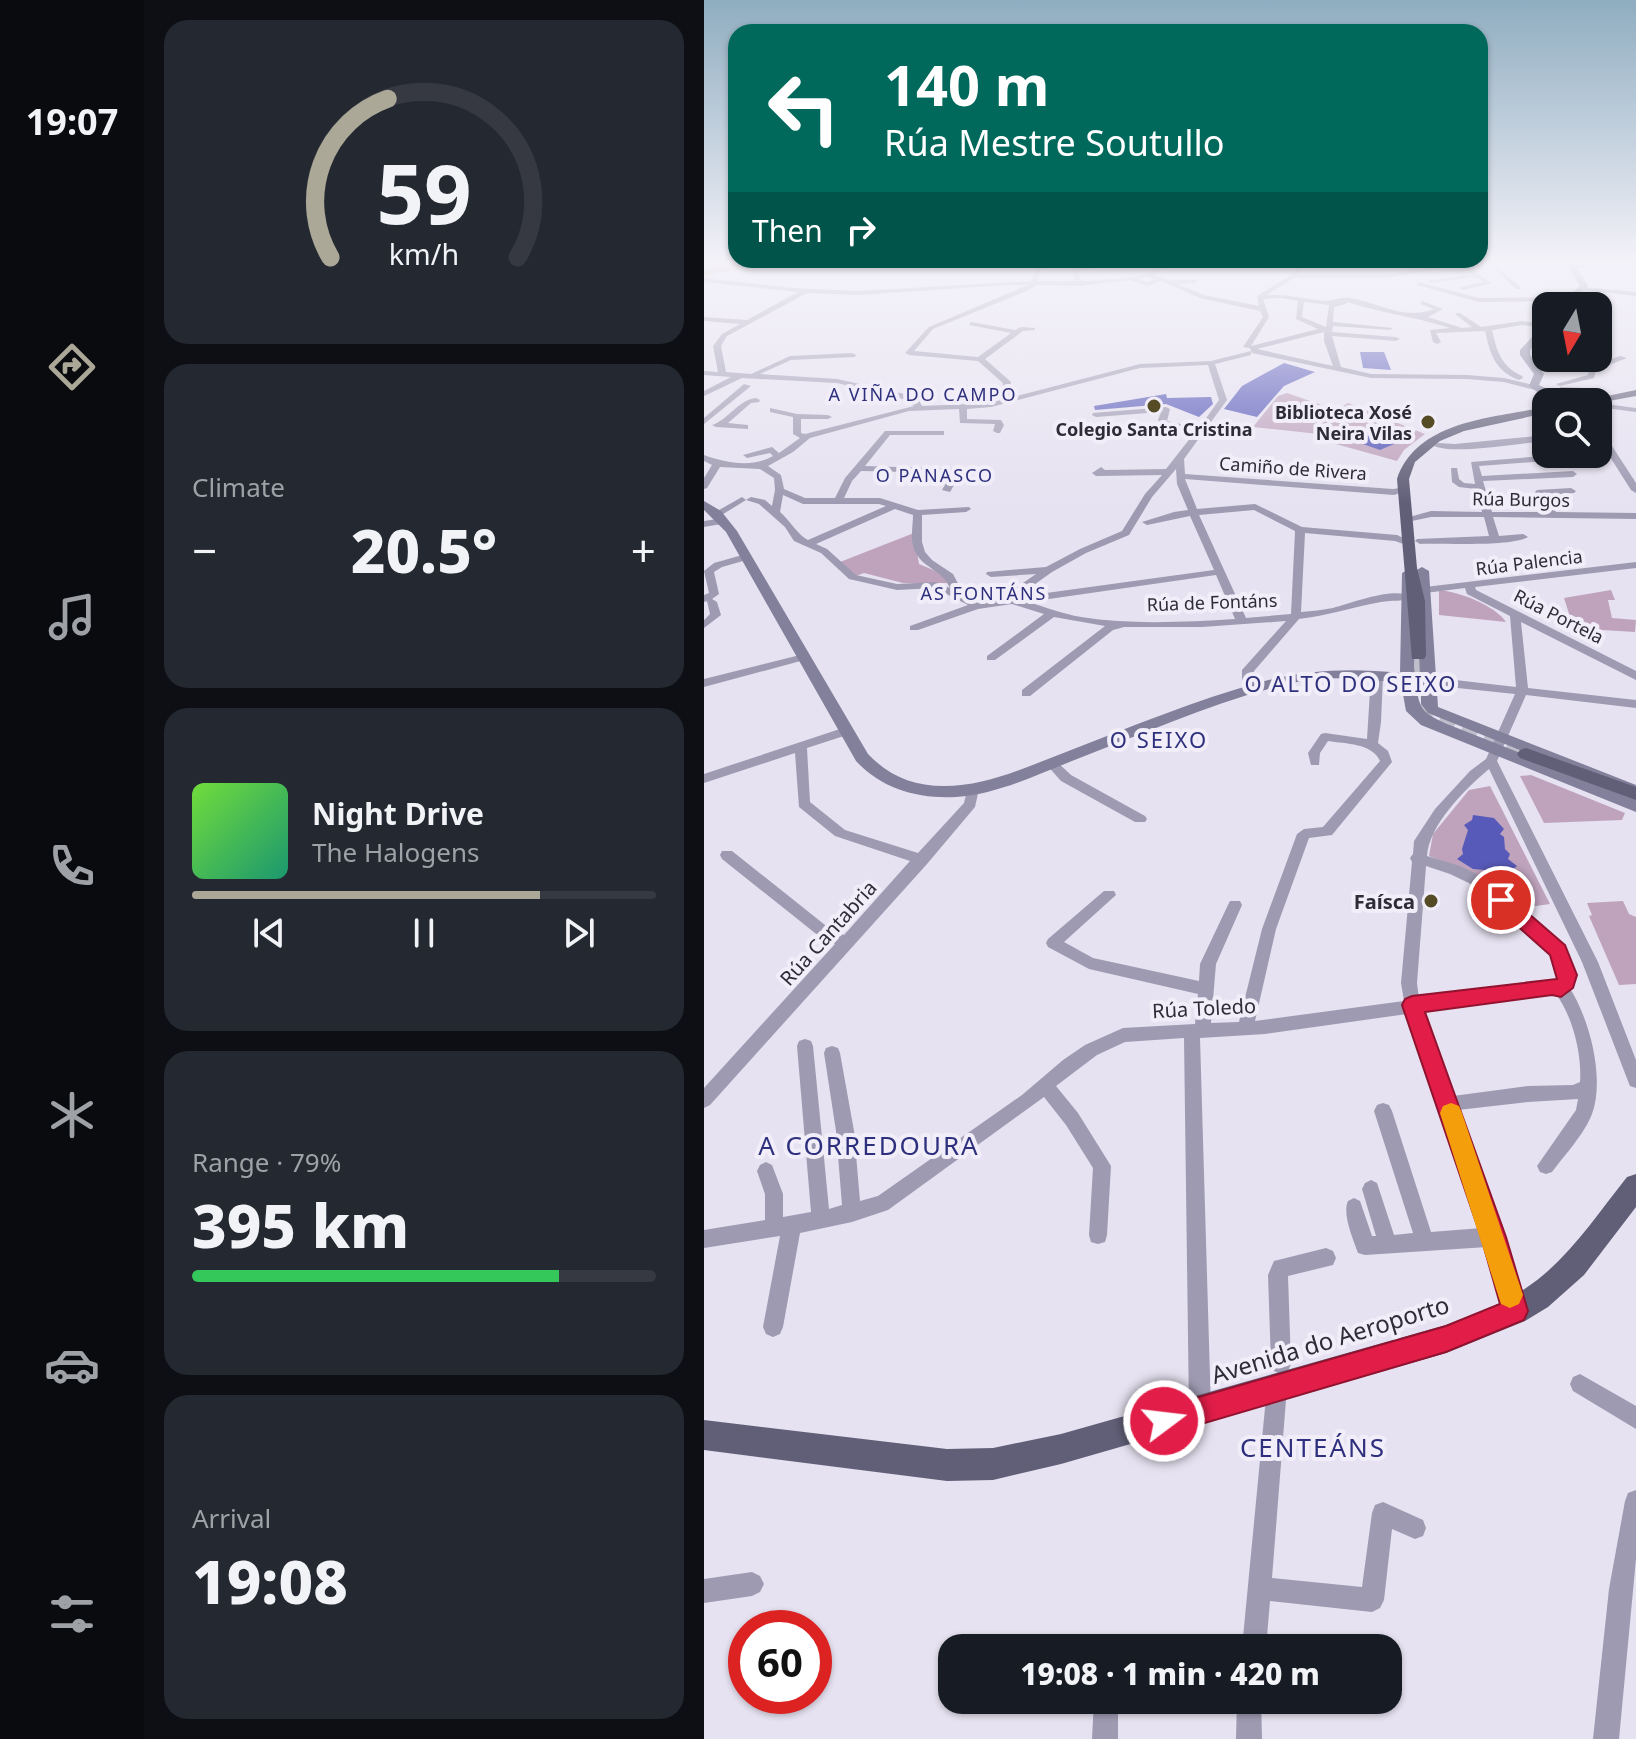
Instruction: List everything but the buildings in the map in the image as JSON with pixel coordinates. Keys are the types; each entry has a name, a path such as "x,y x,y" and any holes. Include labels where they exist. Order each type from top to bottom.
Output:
{"main road":[{"path":"1532,344 1525,353 1532,362"},
{"path":"1540,372 1554,388"},
{"path":"1412,517 1403,489 1409,461 1436,438 1475,424 1532,410"},
{"path":"1418,656 1412,517 1416,473 1438,446 1469,432 1532,412"},
{"path":"704,505 720,517 746,557 869,768 882,777 928,790 973,789 1257,690 1321,675 1377,675 1429,681"},
{"path":"1416,596 1407,658 1410,702 1417,714 1636,806"},
{"path":"1416,596 1429,681 1429,704 1433,710 1495,749 1636,795"},
{"path":"1526,754 1636,795"},
{"name":"Avenida do Aeroporto","path":"704,1435 935,1464 976,1466 1061,1449 1200,1411 1279,1375 1446,1339 1515,1311 1538,1297 1574,1265 1636,1186"}],"street":[{"path":"719,342 722,373"},
{"path":"919,342 909,353 980,359 1007,382 1005,401"},
{"path":"980,359 1003,342"},
{"path":"1249,350 1253,342"},
{"path":"762,466 806,437 920,409 994,404 1140,366 1211,363 1280,342"},
{"path":"1328,342 1337,367"},
{"path":"1489,342 1507,374 1523,381 1521,384"},
{"path":"985,347 994,349"},
{"path":"1249,350 1379,377 1467,377 1544,388"},
{"path":"704,394 790,358 852,355"},
{"path":"1612,362 1623,358"},
{"path":"1010,600 1048,570 1126,533 1148,496 1202,431 1223,400 1211,363"},
{"path":"1561,388 1591,376 1592,372"},
{"path":"704,373 837,381 906,397 916,402 920,409"},
{"path":"704,423 747,386"},
{"path":"721,425 749,401 756,400"},
{"path":"994,404 1001,412"},
{"path":"963,408 963,421 998,422 997,431"},
{"path":"1096,415 1166,409 1162,420 1164,423 1202,431"},
{"path":"773,410 797,416 828,417"},
{"path":"797,416 797,434 806,437"},
{"path":"704,423 745,427"},
{"path":"839,500 848,480 888,433 941,433"},
{"path":"1438,446 1532,439"},
{"path":"747,455 772,450 778,456"},
{"path":"1612,454 1636,490"},
{"path":"704,458 717,464 762,466 778,477 780,490 775,513"},
{"path":"1180,459 1181,476 1192,512 1242,622"},
{"path":"1495,539 1474,464 1532,460"},
{"path":"704,486 717,464"},
{"path":"859,468 958,471 947,490"},
{"path":"1101,470 1096,473 1169,472"},
{"path":"1454,470 1455,480 1462,485 1573,474"},
{"name":"Camiño de Rivera","path":"1181,476 1394,492 1403,489"},
{"path":"1233,484 1245,507"},
{"path":"780,490 803,501 839,500 896,505 917,513 949,507 966,509"},
{"path":"1553,516 1540,492 1571,491"},
{"path":"704,524 746,500 762,502 789,525 797,539 824,551 853,577 897,587 936,585 976,606"},
{"path":"808,544 896,505"},
{"path":"1147,522 1192,512 1245,507 1261,508 1300,530 1414,542 1523,537"},
{"path":"917,513 916,541 920,554 953,577 958,595"},
{"name":"Rúa Burgos","path":"1412,517 1636,516"},
{"path":"1296,616 1300,530"},
{"path":"704,625 716,615 708,600 714,594 709,571 718,565 746,557"},
{"name":"Rúa Palencia","path":"1416,596 1636,565"},
{"path":"991,574 1048,570"},
{"path":"1010,600 1219,572"},
{"name":"Rúa Portela","path":"1470,586 1471,592 1636,676"},
{"name":"Rúa de Fontáns","path":"914,628 976,606 1010,600 1089,621 1242,622 1329,613 1389,597 1416,596"},
{"path":"991,658 1053,613"},
{"path":"1515,613 1522,691 1495,749 1431,823 1421,841 1417,858 1409,983 1412,1005 1494,1237 1515,1311"},
{"name":"Rúa de Fontáns","path":"1257,690 1248,680 1248,670 1296,616"},
{"name":"Rúa de Fontáns","path":"1026,693 1110,627 1130,623"},
{"path":"704,683 804,657"},
{"path":"1246,1028 1264,945 1304,834 1327,832 1386,762 1377,749 1375,737 1373,711 1377,675"},
{"path":"1429,681 1636,704"},
{"path":"704,779 846,731"},
{"path":"1315,762 1314,753 1325,737 1377,749"},
{"path":"801,746 804,804 840,833 922,860"},
{"path":"1495,749 1590,962 1636,1081"},
{"path":"1051,763 1066,778 1140,819"},
{"name":"Rúa Cantabria","path":"704,1100 922,860 970,804 973,789"},
{"path":"727,855 820,929 846,943"},
{"path":"1417,858 1455,870 1482,883 1558,951 1567,975 1561,988 1570,1001 1591,1075 1584,1090"},
{"path":"1109,895 1053,943 1089,963 1204,989"},
{"path":"1200,1411 1197,1031 1208,964 1235,905"},
{"name":"Rúa Toledo","path":"705,1239 821,1220 882,1204 1091,1050 1113,1038 1158,1031 1246,1028 1561,988"},
{"path":"805,1046 821,1220"},
{"path":"832,1053 845,1131 852,1213"},
{"path":"1045,1085 1072,1119 1102,1166 1098,1235"},
{"path":"1448,1104 1584,1090"},
{"path":"1546,1166 1584,1113 1587,1096 1584,1090"},
{"path":"1383,1111 1425,1242"},
{"path":"766,1171 783,1225 773,1327"},
{"path":"1371,1189 1388,1244"},
{"path":"1354,1207 1365,1246 1494,1237"},
{"path":"1255,1634 1279,1375 1278,1275 1281,1268 1326,1258"},
{"path":"1580,1384 1636,1418"},
{"path":"1606,1739 1626,1549 1636,1501"},
{"path":"1259,1588 1372,1600 1383,1513 1415,1528"},
{"path":"704,1591 752,1584"},
{"path":"1105,1739 1106,1714"},
{"path":"1249,1714 1249,1739"}],"shaded area":[{"path":"1287,393 1336,410 1348,403 1425,434 1404,450 1397,461 1325,441 1328,435 1253,427 1278,396"},
{"path":"914,533 919,564 945,575 947,583 903,583 864,573 856,576 840,562"},
{"path":"1439,590 1476,600 1506,622 1439,615"},
{"path":"1611,590 1615,600 1608,600 1612,618 1636,620 1635,632 1569,628 1567,620 1571,620 1564,598"},
{"path":"1531,775 1625,813 1622,820 1544,823 1520,776"},
{"path":"1490,786 1550,904 1523,908 1469,872 1429,856 1433,834 1469,790"},
{"path":"1623,901 1629,914 1636,917 1636,984 1619,985 1589,916 1592,915 1587,903"}],"tunnel":[{"path":"1418,656 1419,695 1430,714 1511,748"},
{"path":"1511,748 1526,754"}],"slow traffic":[{"path":"1451,1113 1494,1237 1510,1295"}],"place":[{"name":"Colegio Santa Cristina","path":"1154,406"},
{"name":"Biblioteca Xosé Neira Vilas","path":"1428,422"},
{"name":"Faísca","path":"1431,901"}],"district":[{"name":"A VIÑA DO CAMPO","path":"923,394"},
{"name":"O PANASCO","path":"935,475"},
{"name":"AS FONTÁNS","path":"984,593"},
{"name":"O ALTO DO SEIXO","path":"1351,683"},
{"name":"O SEIXO","path":"1159,739"},
{"name":"A CORREDOURA","path":"869,1145"},
{"name":"CENTEÁNS","path":"1313,1447"}],"route":[{"path":"1164,1421 1446,1339 1515,1311 1494,1237 1412,1005 1561,988 1567,975 1558,951 1501,900"}]}
